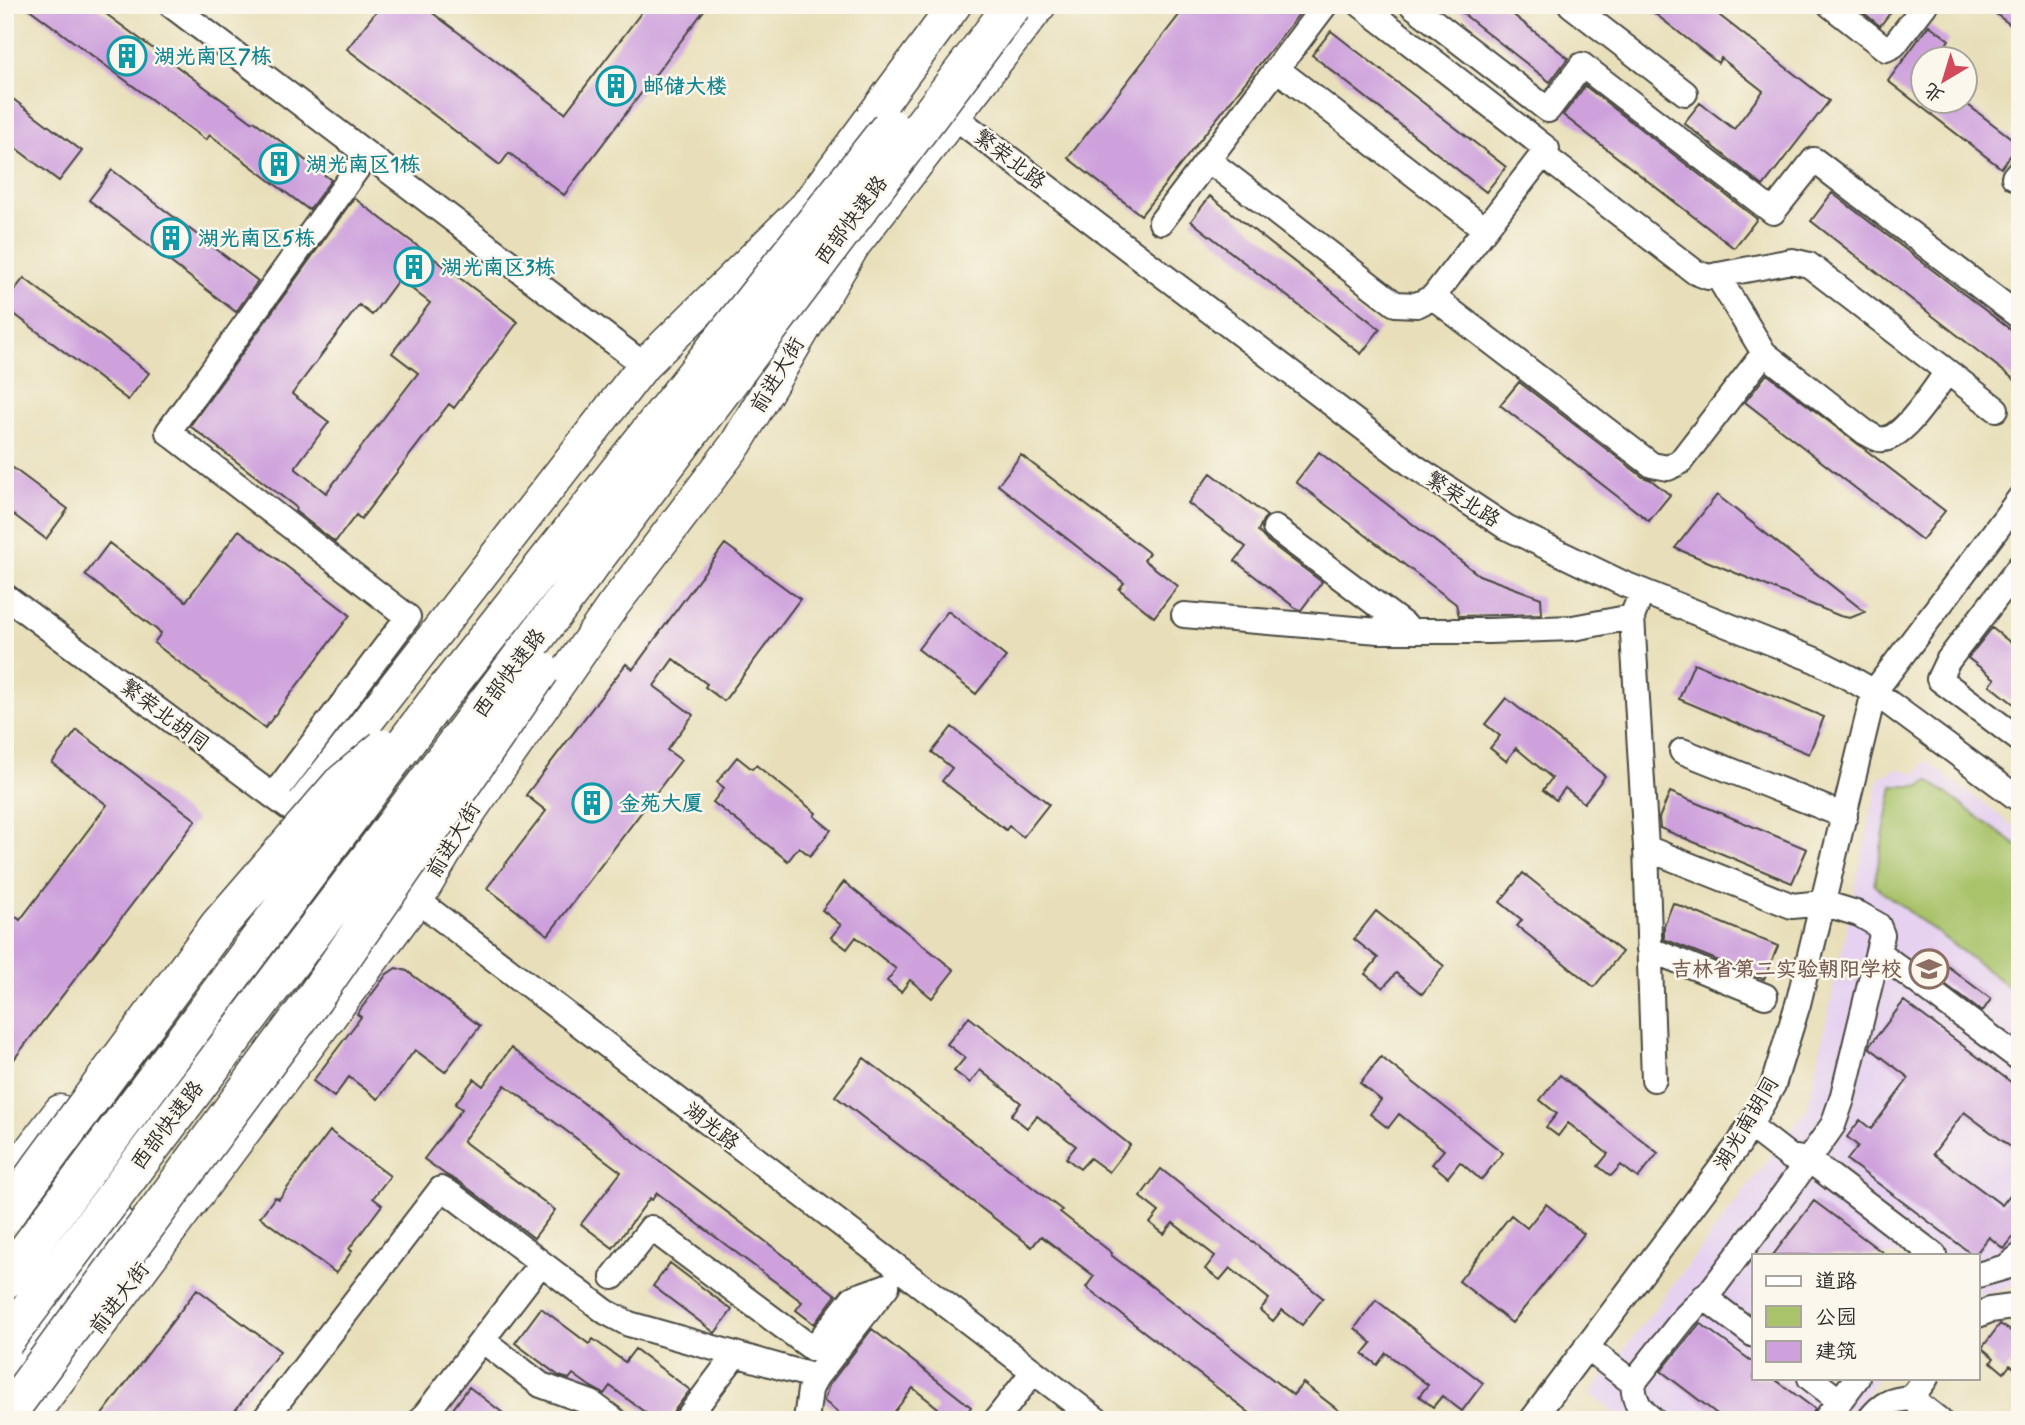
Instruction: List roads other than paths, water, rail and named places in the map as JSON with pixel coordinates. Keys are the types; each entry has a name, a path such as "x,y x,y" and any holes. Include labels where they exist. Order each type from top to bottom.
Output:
{"highway":[{"name":"西部快速路","path":"5,1280 433,706 986,5"},
{"name":"西部快速路","path":"5,1341 1013,5"},
{"path":"5,1417 315,997 637,531 749,355"},
{"path":"5,1214 219,925 340,785 433,706"}],"main road":[{"path":"5,1259 325,834 663,399 955,5"},
{"name":"前进大街","path":"5,1371 78,1276 288,985 590,580 1040,5"},
{"path":"5,1183 212,907 284,804 644,365 803,209"},
{"name":"前进大街","path":"29,1420 417,900 471,810 596,629 736,444 854,245"}],"street":[{"path":"171,5 644,365"},
{"path":"1161,222 1325,5"},
{"path":"1208,160 1395,304 1417,305 1433,297 1547,149 1361,5"},
{"path":"1412,5 1548,110 1582,65 1773,212 1814,160 2020,317"},
{"path":"1571,5 1685,93"},
{"path":"1830,5 1886,49 1894,46 1925,5"},
{"path":"1277,69 1485,229"},
{"name":"繁荣北路","path":"955,117 1415,467 1506,527 1642,592 1815,660 1874,692 2020,800"},
{"path":"284,804 408,618 168,432 366,155"},
{"path":"1543,155 1696,272 1708,277 1792,261 1809,265 1996,409"},
{"path":"1717,275 1764,354 1865,432 1881,440 1894,437 1904,428 1947,372"},
{"path":"1433,297 1652,465 1668,468 1680,462 1764,354"},
{"path":"1874,692 2020,498"},
{"path":"1275,527 1412,631"},
{"path":"2020,566 1947,662 1939,679 2020,740"},
{"path":"1642,592 1632,617 1646,848 1654,1079"},
{"name":"繁荣北胡同","path":"5,596 325,834"},
{"path":"1184,615 1379,631 1573,628 1632,617"},
{"name":"湖光南胡同","path":"1532,1420 1739,1144 1773,1085 1798,1004 1824,903 1874,692"},
{"path":"1682,751 1845,816"},
{"name":"湖光路","path":"325,834 417,900 893,1278 1033,1372 1097,1420"},
{"path":"1646,848 1793,906 1824,903 1859,914 1878,925 1882,935 1842,1099 1833,1125 1704,1297 1633,1383 1634,1398 1641,1410 1653,1420"},
{"path":"1649,949 1765,996"},
{"path":"1878,952 2020,1059"},
{"path":"1750,1126 1790,1157 1809,1160 1933,1254"},
{"path":"264,1420 441,1189 606,1312 629,1324 816,1377"},
{"path":"613,1277 651,1227 813,1349 853,1298 893,1278"},
{"path":"1980,1274 2006,1267 2020,1256"},
{"path":"421,1420 541,1263"},
{"path":"806,1420 810,1390 816,1377 893,1278"},
{"path":"1704,1297 1752,1333"},
{"path":"1980,1313 2020,1306"},
{"path":"482,1340 541,1385 591,1403 614,1420"},
{"path":"1586,1347 1633,1383"},
{"path":"686,1420 735,1355"},
{"path":"996,1420 1033,1372"},
{"path":"1811,1380 1833,1410 1856,1380"},
{"path":"1911,1398 1924,1380"},
{"path":"1869,1420 1878,1408 1893,1399 1911,1398 1939,1420"}],"place":[{"name":"湖光南区7栋","path":"127,56"},
{"name":"邮储大楼","path":"616,86"},
{"name":"湖光南区1栋","path":"279,164"},
{"name":"湖光南区5栋","path":"171,238"},
{"name":"湖光南区3栋","path":"414,267"},
{"name":"金苑大厦","path":"592,803"},
{"name":"吉林省第二实验朝阳学校","path":"1929,969"}]}
